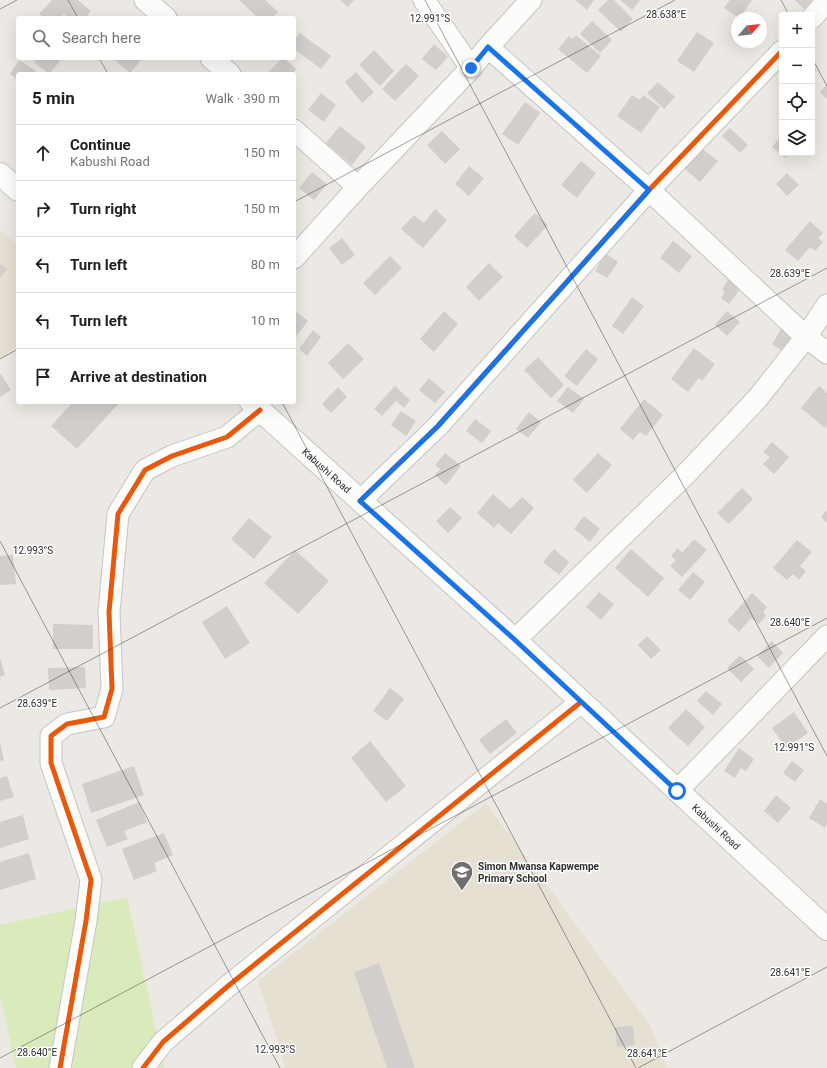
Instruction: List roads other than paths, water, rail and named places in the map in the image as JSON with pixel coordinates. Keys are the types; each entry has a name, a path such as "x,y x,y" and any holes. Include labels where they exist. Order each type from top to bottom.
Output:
{"main road":[{"path":"0,174 16,188"},
{"name":"Kabushi Road","path":"255,406 515,640 827,929"}],"street":[{"path":"145,0 164,16"},
{"path":"424,0 471,68"},
{"path":"296,256 358,187 471,68 531,0"},
{"path":"815,15 827,1"},
{"path":"488,47 649,190 806,337 827,354"},
{"path":"360,501 438,426 649,190 779,54"},
{"path":"214,60 228,72"},
{"path":"296,132 358,187"},
{"path":"515,640 686,474 757,399 806,337 827,305"},
{"path":"60,1068 86,921 91,880 51,763 51,736 67,724 104,717 112,689 109,612 118,514 145,470 172,456 227,437 255,406"},
{"path":"677,791 827,636"},
{"path":"143,1068 163,1042 228,986 581,702"}],"place":[{"name":"Simon Mwansa Kapwempe Primary School","path":"462,892"}]}
